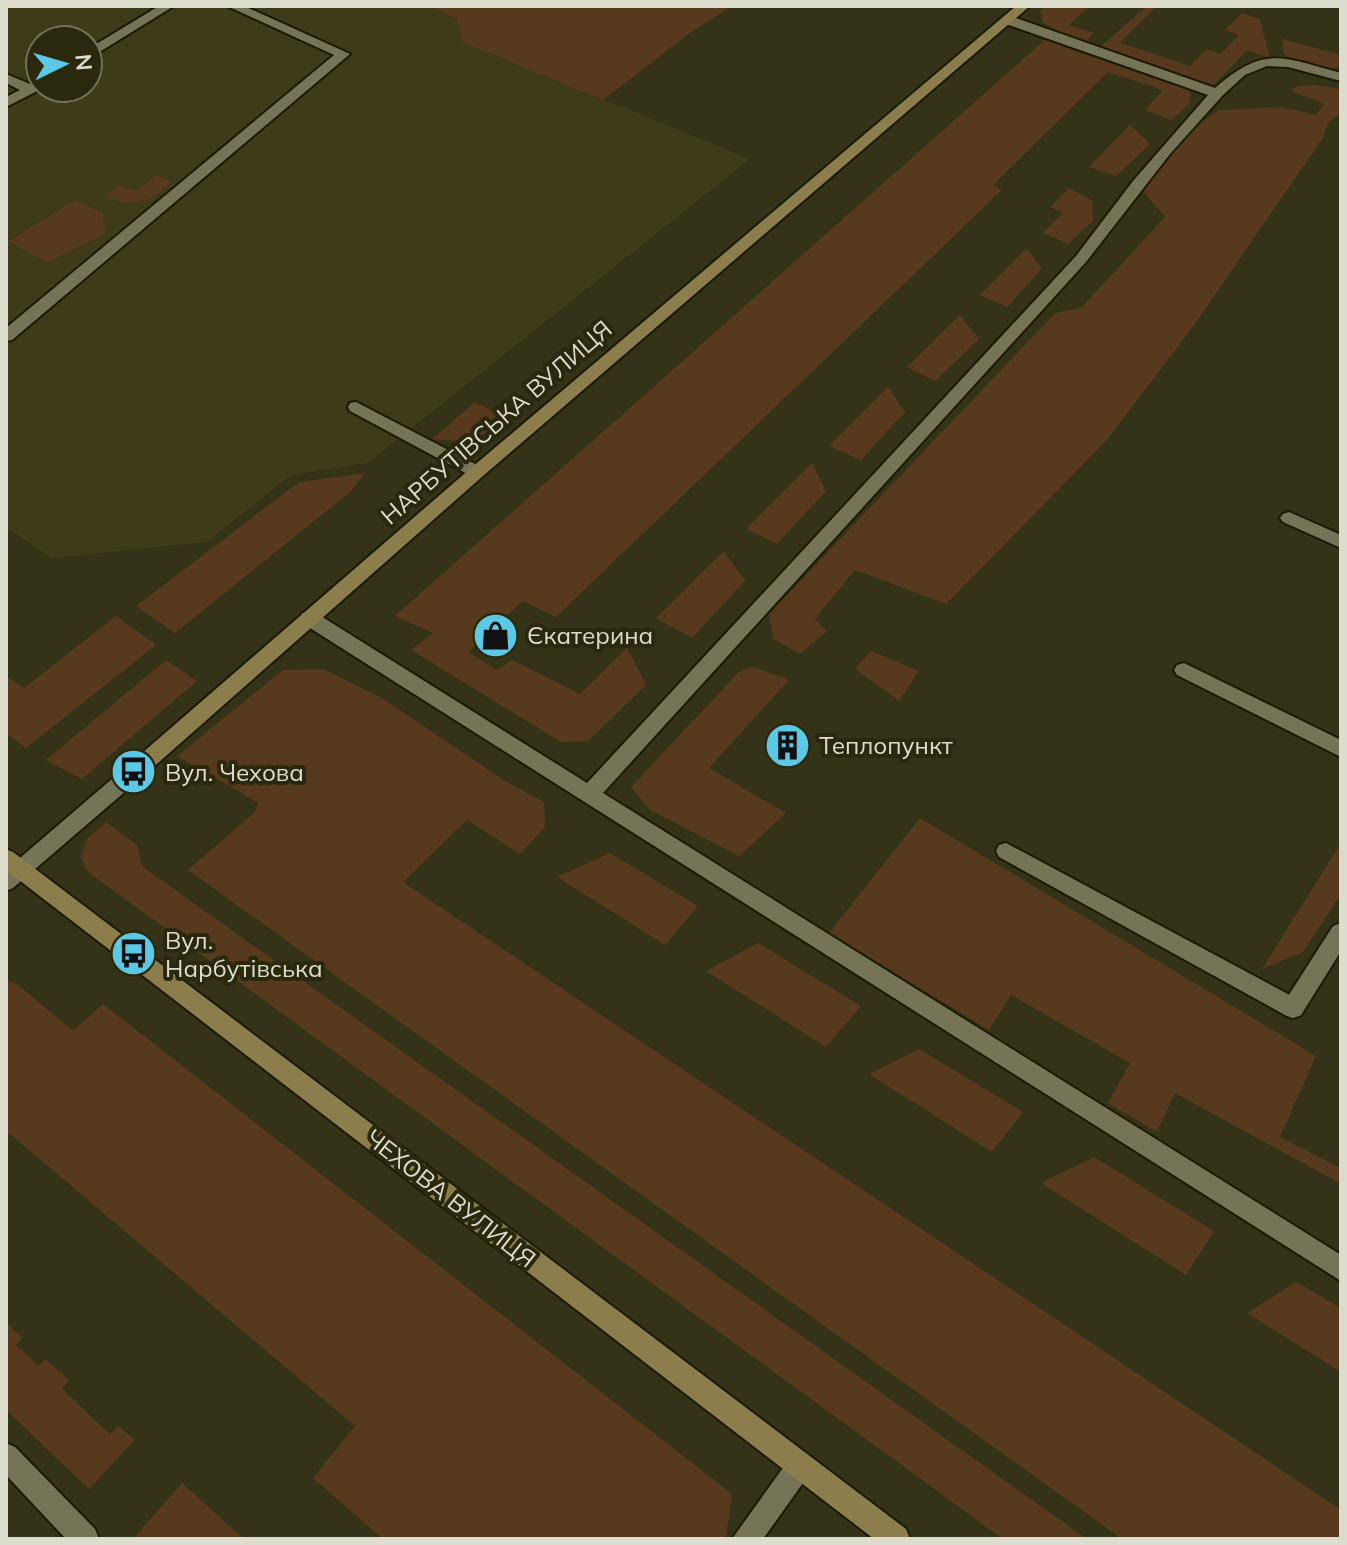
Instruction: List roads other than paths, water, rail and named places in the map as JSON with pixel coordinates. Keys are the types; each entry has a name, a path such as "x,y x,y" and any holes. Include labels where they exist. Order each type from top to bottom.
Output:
{"street":[{"path":"104,45 168,6"},
{"path":"6,336 343,54 233,6"},
{"name":"НАРБУТІВСЬКА ВУЛИЦЯ","path":"11,869 134,772 477,472 1024,6"},
{"path":"1008,20 1217,93"},
{"path":"591,793 1081,259 1109,218 1217,93 1254,64 1278,62 1341,77"},
{"path":"6,103 24,93"},
{"path":"356,407 477,472"},
{"path":"1289,518 1341,542"},
{"path":"309,618 591,793 1341,1269"},
{"path":"1184,670 1341,749"},
{"path":"1006,851 1293,1008 1341,932"},
{"name":"ЧЕХОВА ВУЛИЦЯ","path":"11,869 896,1539"},
{"path":"6,1456 85,1539"},
{"path":"746,1539 799,1467"}],"place":[{"name":"Єкатерина","path":"496,635"},
{"name":"Теплопункт","path":"788,745"},
{"name":"Вул. Чехова","path":"134,772"},
{"name":"Вул. Нарбутівська","path":"134,954"}]}
